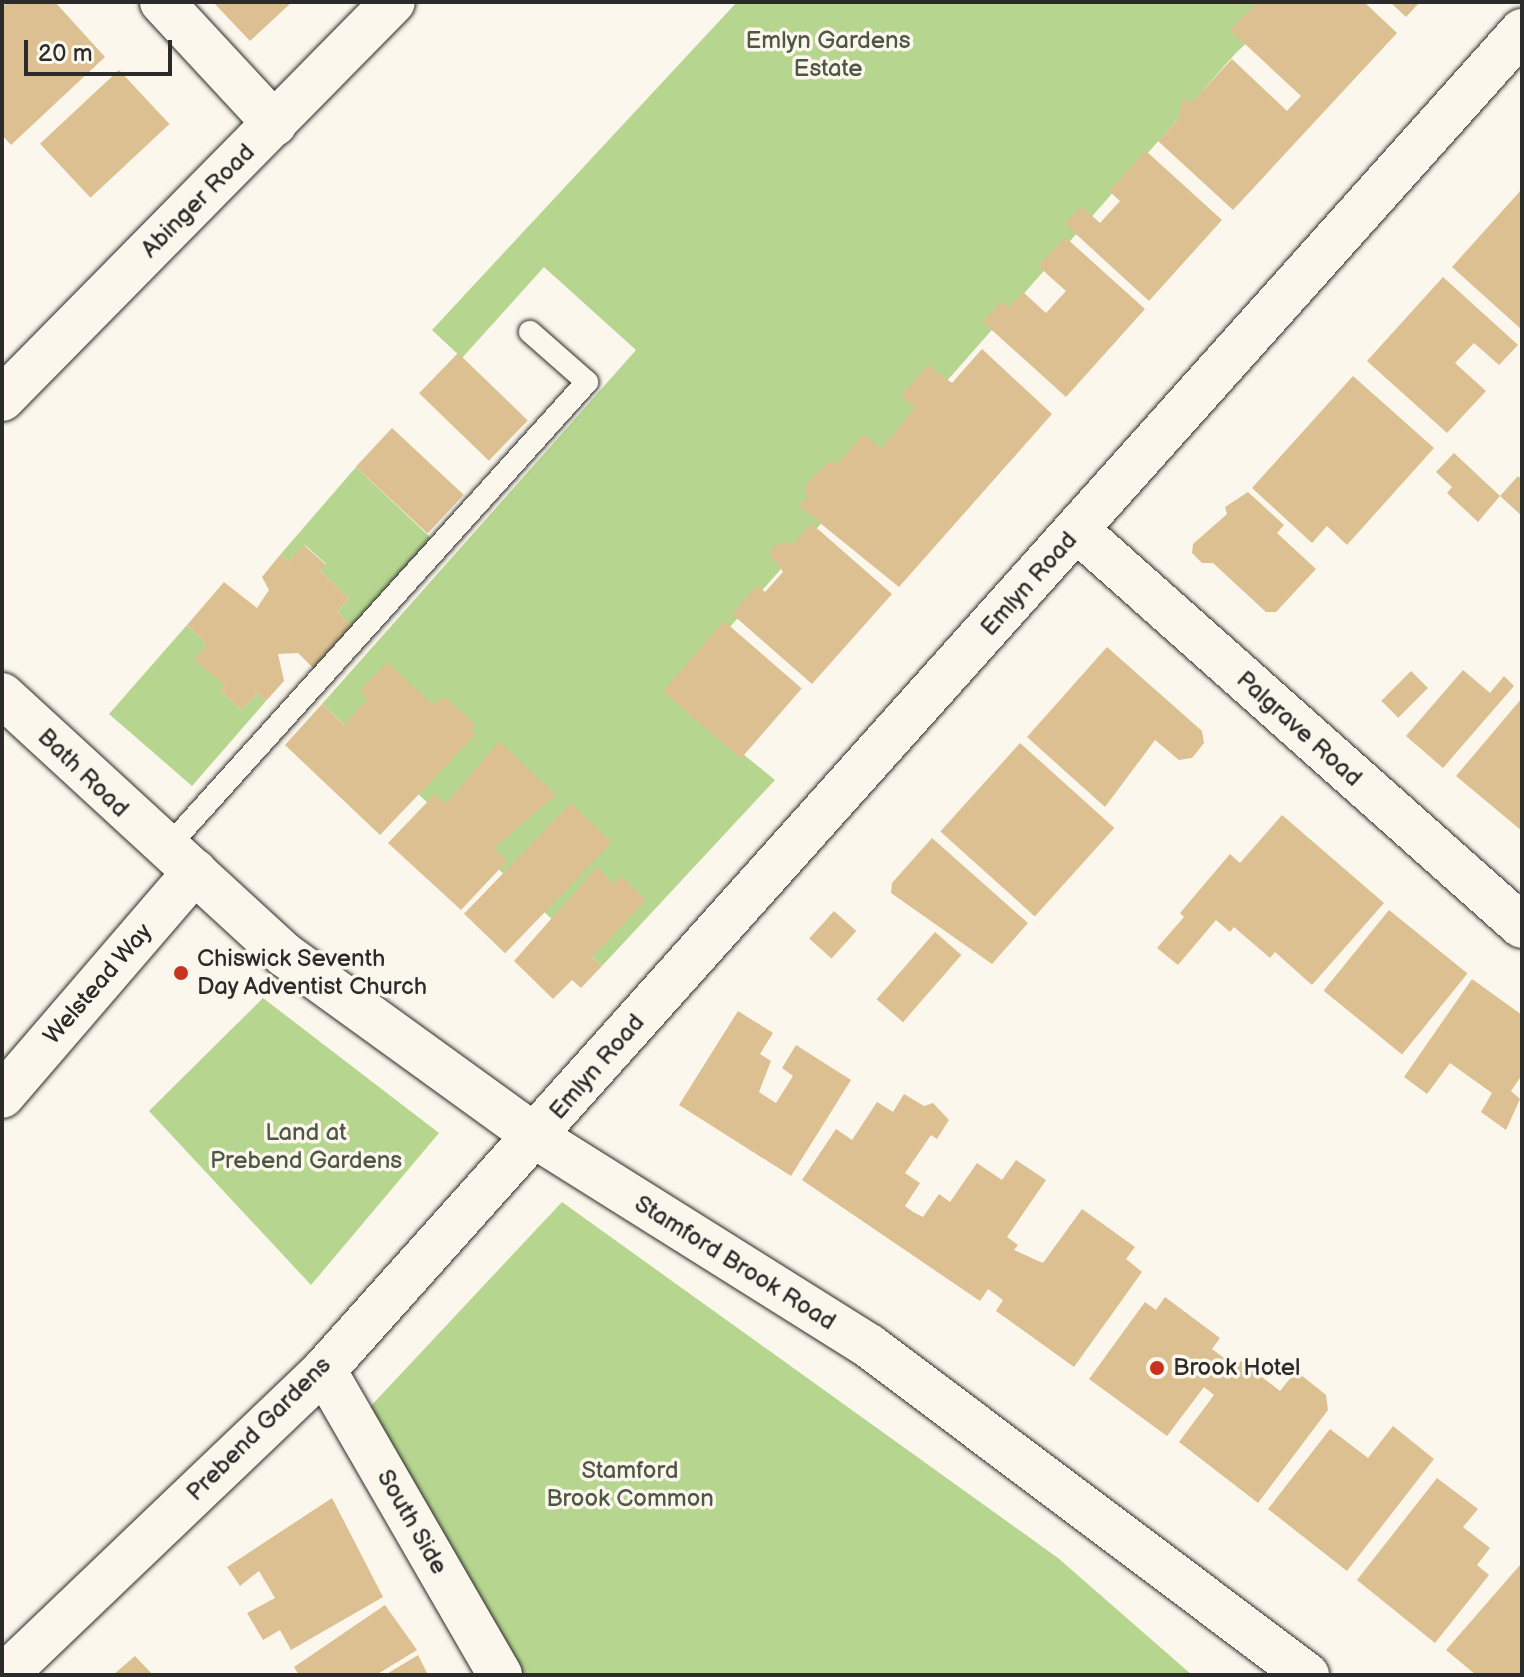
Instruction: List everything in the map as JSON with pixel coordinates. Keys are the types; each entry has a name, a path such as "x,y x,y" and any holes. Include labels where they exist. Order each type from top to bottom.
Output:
{"street":[{"path":"162,2 275,124"},
{"name":"Abinger Road","path":"2,399 393,2"},
{"name":"Emlyn Road","path":"536,1137 1522,31"},
{"name":"Palgrave Road","path":"1078,531 1522,926"},
{"name":"Bath Road","path":"2,695 180,861"},
{"name":"Welstead Way","path":"2,1096 180,861"},
{"name":"Stamford Brook Road","path":"180,861 285,955 536,1137 869,1346 1307,1675"},
{"name":"Prebend Gardens","path":"5,1675 324,1370 536,1137"},
{"name":"South Side","path":"324,1370 500,1675"}],"lane":[{"path":"180,861 587,382 530,332"}],"green space":[{"name":"Emlyn Gardens Estate","path":"737,2 1289,2 1235,54 670,695 775,780 602,966 322,704 636,350 544,267 462,358 432,330"},
{"path":"356,467 432,539 355,629 337,612 349,598 320,571 326,564 305,545 289,561 280,555"},
{"path":"187,625 207,644 225,685 220,691 242,710 257,693 266,701 192,786 109,714"},
{"name":"Land at Prebend Gardens","path":"263,998 439,1133 311,1285 149,1111"},
{"name":"Stamford Brook Common","path":"562,1202 1058,1558 1192,1675 521,1675 368,1409"}],"building":[{"path":"8,2 55,2 105,57 11,145 2,135 2,7"},
{"path":"213,2 292,2 250,41"},
{"path":"1257,2 1364,2 1397,33 1233,210 1158,141 1178,119 1182,101 1194,100 1232,59 1287,111 1301,96 1230,30"},
{"path":"1390,2 1420,2 1406,17"},
{"path":"119,70 169,124 90,198 40,144"},
{"path":"1146,151 1222,220 1149,301 1065,224 1081,206 1100,223 1120,201 1109,191"},
{"path":"1522,189 1522,330 1452,267"},
{"path":"1065,237 1145,309 1066,397 983,322 1002,301 1009,308 1023,292 1046,313 1066,291 1038,266"},
{"path":"1443,277 1518,345 1499,365 1474,343 1455,363 1486,391 1447,433 1367,361"},
{"path":"982,349 1052,414 899,587 799,506 807,497 804,487 828,462 838,463 864,434 881,449 915,408 901,396 928,365 952,383"},
{"path":"458,353 528,420 489,461 419,393"},
{"path":"1353,376 1434,448 1347,545 1327,526 1312,543 1252,488"},
{"path":"392,428 464,495 428,534 356,467"},
{"path":"1454,453 1500,496 1478,522 1447,493 1452,487 1436,472"},
{"path":"1518,476 1522,480 1522,516 1500,496"},
{"path":"1248,492 1284,525 1277,533 1316,569 1276,612 1266,612 1213,563 1202,563 1192,553 1193,544 1227,514 1225,507"},
{"path":"811,523 892,594 812,684 732,614 757,585 765,592 783,572 769,553 779,542 792,545"},
{"path":"304,545 326,565 320,571 349,598 337,612 355,629 316,671 298,653 278,654 284,681 266,701 257,693 242,710 220,691 225,685 194,660 207,644 187,625 224,582 257,608 269,590 262,577 280,555 289,561"},
{"path":"724,621 802,689 741,759 663,691"},
{"path":"1107,647 1202,731 1204,743 1192,758 1179,760 1155,740 1105,807 1027,737"},
{"path":"387,662 432,704 446,697 475,725 470,730 476,734 380,835 285,745 322,704 344,725 368,699 360,691"},
{"path":"1463,670 1490,693 1504,676 1514,686 1443,768 1406,736"},
{"path":"1411,671 1428,688 1398,718 1381,701"},
{"path":"1522,698 1522,831 1456,776"},
{"path":"499,741 556,795 494,848 507,861 461,910 388,843 435,794 446,804"},
{"path":"1020,743 1114,828 1035,916 940,831"},
{"path":"571,803 612,843 505,953 464,914"},
{"path":"1282,815 1384,903 1312,985 1275,952 1270,958 1234,927 1230,932 1216,920 1178,965 1157,948 1184,917 1180,913 1230,854 1240,863"},
{"path":"932,838 1028,923 992,964 891,893 892,883"},
{"path":"597,867 613,884 621,876 646,900 592,957 602,966 581,988 572,980 553,999 514,961"},
{"path":"1389,910 1467,974 1402,1054 1324,991"},
{"path":"834,911 856,931 832,959 809,938"},
{"path":"935,932 961,955 903,1022 877,999"},
{"path":"1472,979 1522,1015 1522,1075 1511,1091 1520,1099 1506,1130 1481,1112 1492,1093 1450,1063 1427,1094 1404,1077"},
{"path":"738,1011 773,1033 760,1054 771,1061 759,1092 776,1103 793,1076 782,1068 796,1045 851,1080 791,1176 679,1105"},
{"path":"904,1094 924,1106 933,1103 949,1120 937,1139 931,1135 905,1173 920,1183 905,1206 913,1212 923,1217 939,1194 950,1202 977,1163 1002,1180 1016,1160 1046,1180 1007,1237 1018,1245 1014,1250 1043,1263 1082,1209 1135,1247 1126,1259 1142,1272 1074,1367 996,1311 1003,1300 988,1289 980,1301 802,1180 836,1129 852,1140 877,1102 893,1112"},
{"path":"1165,1297 1220,1338 1212,1349 1236,1367 1241,1361 1280,1391 1296,1371 1326,1395 1328,1410 1258,1503 1179,1442 1214,1395 1204,1387 1167,1436 1089,1379 1145,1302 1156,1310"},
{"path":"1393,1426 1434,1459 1347,1571 1268,1509 1330,1429 1368,1458"},
{"path":"1437,1478 1478,1509 1463,1527 1490,1548 1477,1565 1489,1575 1435,1643 1357,1580"},
{"path":"332,1498 383,1597 291,1650 280,1630 263,1640 247,1613 275,1598 259,1571 240,1586 227,1567"},
{"path":"1520,1565 1522,1675 1476,1675 1446,1650"},
{"path":"385,1605 417,1650 376,1675 299,1675 294,1667"},
{"path":"418,1655 428,1675 385,1675"},
{"path":"135,1656 153,1675 113,1675"}],"place":[{"name":"Chiswick Seventh Day Adventist Church","path":"181,973"},
{"name":"Brook Hotel","path":"1157,1368"}]}
